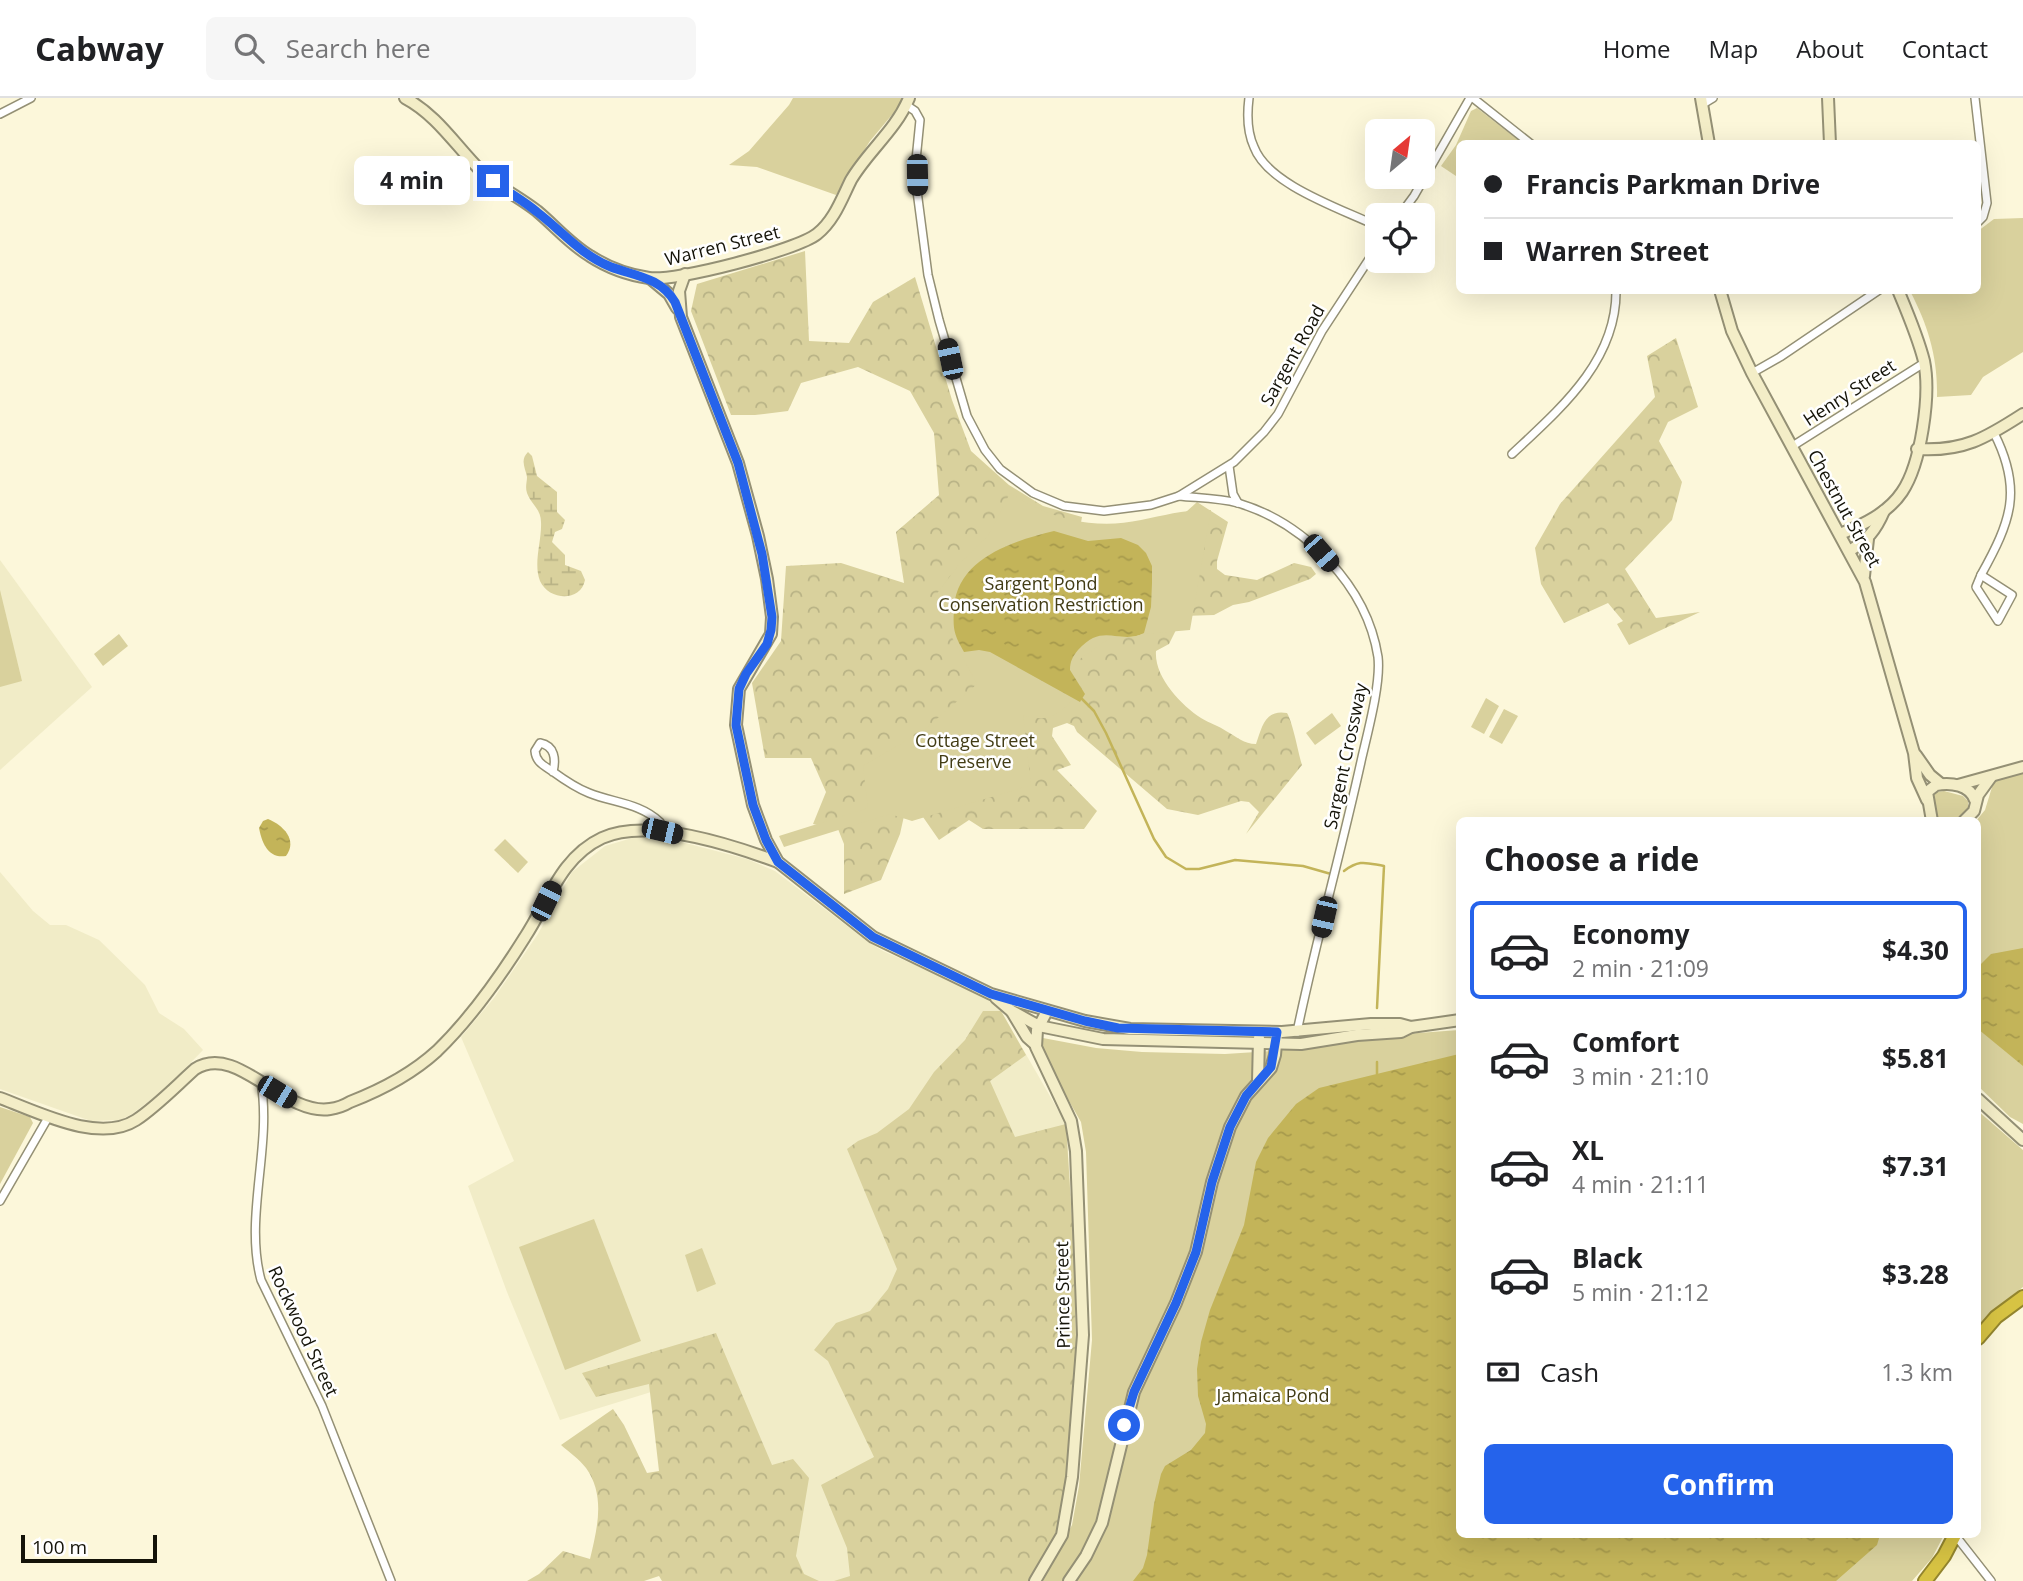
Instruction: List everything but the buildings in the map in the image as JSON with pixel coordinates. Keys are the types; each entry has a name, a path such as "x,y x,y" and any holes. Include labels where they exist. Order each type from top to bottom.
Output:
{"highway":[{"path":"1981,1334 1992,1321 2022,1298"},
{"path":"1925,1581 1940,1563 1953,1538"}],"main road":[{"name":"Warren Street","path":"405,98 428,113 493,181 538,212 582,251 608,266 650,278 685,274 800,243 818,233 830,219 862,162 908,102"},
{"path":"1828,98 1830,140"},
{"path":"1706,100 1709,140"},
{"path":"681,317 679,291 685,274"},
{"path":"650,278 669,293 681,317 738,463 767,579 772,617 771,634 739,689 736,725 753,805 766,840 778,862"},
{"name":"Chestnut Street","path":"1721,294 1732,331 1752,373 1863,579 1914,753 1917,778 1931,817"},
{"path":"1863,579 1868,538 1884,511 1902,493 1911,475 1925,396 1924,363 1914,328 1900,294"},
{"path":"1917,449 1954,449 1976,442 2023,414"},
{"path":"1840,534 1884,511"},
{"path":"1849,551 1868,538"},
{"name":"Chestnut Street","path":"1914,753 1930,775 1941,784"},
{"path":"1958,786 2023,767"},
{"path":"1968,817 1974,811 1975,800 1992,775"},
{"path":"1927,800 1930,788 1941,784 1970,791 1975,800"},
{"path":"0,1098 88,1128 116,1129 138,1119 205,1063 218,1062 261,1082 294,1102 330,1110 384,1087 436,1052 461,1024 523,941 554,883 575,859 592,844 610,835 638,829 662,831 715,843 778,862 873,937 991,994 1118,1028 1277,1038 1312,1043 1352,1035 1401,1032 1410,1027 1456,1021"},
{"path":"991,994 1010,1010 1039,1026 1103,1040 1259,1037"},
{"name":"Prince Street","path":"1010,1010 1035,1045 1038,1057 1071,1121 1076,1151 1083,1335 1077,1422 1066,1518 1056,1549 1035,1581"},
{"path":"1035,1045 1039,1026 1047,1011"},
{"path":"1277,1038 1297,1032 1371,1024 1400,1024 1410,1027"},
{"path":"1258,1081 1259,1037"},
{"path":"1069,1581 1086,1556 1102,1523 1134,1392 1176,1303 1196,1252 1212,1182 1230,1127 1244,1099 1271,1068 1277,1038"},
{"path":"1981,1102 2023,1140"}],"street":[{"path":"0,114 31,98"},
{"path":"1249,98 1247,114 1254,148 1274,174 1365,220"},
{"path":"1409,203 1472,98 1526,140"},
{"path":"1975,98 1978,140"},
{"name":"Sargent Road","path":"908,102 920,120 916,160 917,191 928,275 971,425 1000,469 1024,488 1072,509 1117,511 1179,496 1229,466 1264,432 1278,414 1322,331 1365,265"},
{"path":"1981,172 1987,203 1981,219"},
{"path":"1512,454 1574,392 1596,365 1614,320 1616,294"},
{"path":"1752,373 1873,294"},
{"name":"Henry Street","path":"1791,447 1924,363"},
{"path":"1994,433 2018,478"},
{"path":"1229,466 1233,494 1238,503"},
{"name":"Sargent Crossway","path":"1179,496 1238,503 1261,512 1321,553 1347,583 1361,608 1378,658 1377,684 1366,740 1297,1032"},
{"path":"1981,575 2012,595 1997,621 1976,587 1981,575 2010,523 2019,496"},
{"path":"553,772 588,793 644,810 659,820 662,831"},
{"name":"Rockwood Street","path":"261,1082 264,1103 256,1224 257,1266 264,1287 322,1406 391,1581"},
{"path":"0,1201 48,1116"},
{"path":"1957,1538 1991,1581"}],"shaded area":[{"path":"0,560 92,687 0,770"},
{"path":"639,836 670,839 747,859 775,871 883,951 981,994 1001,1011 1066,1124 1074,1252 1076,1343 1071,1432 1022,1581 736,1581 687,1381 560,1420 507,1292 468,1186 514,1161 461,1037 494,998 538,934 572,872 605,846"},
{"path":"0,872 33,911 50,925 66,925 99,940 145,985 159,1013 184,1029 203,1050 165,1089 132,1114 120,1120 91,1121 0,1089"}],"green space":[{"path":"793,98 903,98 870,141 836,195 757,167 729,165 749,151"},
{"path":"1477,108 1518,140 1458,140 1471,111"},
{"path":"1456,145 1456,176 1441,166"},
{"path":"2023,218 2023,352 1983,377 1971,395 1937,397 1931,342 1911,294 1981,294 1981,229 1994,219"},
{"name":"Cottage Street Preserve","path":"805,251 809,341 849,343 873,302 915,277 952,400 971,451 1009,485 1043,506 1082,517 1078,539 1052,533 1033,535 981,560 965,575 956,594 954,614 956,636 964,652 990,652 1080,701 1084,694 1070,670 1073,657 1087,641 1096,637 1127,637 1144,633 1150,608 1152,566 1158,542 1164,532 1197,502 1228,522 1217,561 1217,569 1225,575 1257,580 1294,563 1311,567 1316,574 1310,579 1249,602 1233,605 1214,615 1183,616 1169,644 1156,651 1159,671 1177,698 1201,718 1244,741 1256,744 1269,717 1280,712 1287,713 1302,765 1246,834 1259,812 1249,802 1241,801 1198,815 1167,809 1077,732 1074,726 1067,723 1053,728 1052,736 1071,765 1057,770 1097,811 1084,829 983,829 969,820 939,840 923,817 950,802 969,756 945,756 908,798 900,834 881,880 844,894 844,844 838,829 813,824 826,792 811,758 765,758 752,683 781,641 786,566 841,563 904,583 896,532 939,495 934,433 910,391 858,367 801,383 788,411 731,415 691,311 697,284"},
{"path":"1676,338 1698,407 1668,422 1659,441 1682,482 1672,520 1625,569 1656,618 1700,612 1629,645 1617,624 1623,621 1608,603 1564,623 1541,584 1535,548 1560,504 1655,397 1647,356"},
{"path":"528,452 532,456 537,476 557,492 557,512 565,520 562,529 555,532 552,542 565,555 565,565 581,571 585,580 578,592 571,595 550,592 540,581 537,567 541,522 526,491 524,461"},
{"name":"Sargent Pond Conservation Restriction","path":"1010,493 1040,510 1089,523 1123,523 1184,511 1211,510 1190,630 1111,637 1080,659 1079,693 1066,706 1048,717 1023,715 1031,785 912,821 890,814 784,847 779,836 868,808 863,766 924,730 977,684 932,600 960,563 988,536"},
{"path":"0,590 22,681 0,687"},
{"path":"119,634 128,646 103,666 94,654"},
{"path":"1486,698 1499,706 1484,734 1471,727"},
{"path":"1504,709 1518,716 1502,744 1489,737"},
{"path":"1332,713 1341,726 1315,745 1306,733"},
{"path":"2023,772 2023,1124 2010,1117 1981,1089 1979,817 1985,810 1993,784 2003,777"},
{"path":"1944,791 1963,796 1968,801 1968,810 1960,817 1937,817 1931,799 1936,792"},
{"path":"505,839 528,862 518,873 494,850"},
{"path":"983,1011 1001,1011 1026,1055 990,1081 1015,1137 1066,1124 1074,1252 1076,1343 1067,1488 1054,1539 1030,1581 834,1581 850,1576 847,1548 821,1485 874,1457 828,1361 814,1350 836,1323 870,1311 888,1289 897,1269 847,1149 877,1133 909,1109 934,1072 965,1040"},
{"name":"Jamaica Pond","path":"1456,1030 1456,1538 1942,1538 1932,1558 1912,1581 1043,1581 1072,1525 1079,1486 1092,1340 1086,1152 1081,1122 1042,1054 1040,1043 1043,1038 1096,1048 1225,1054 1301,1049 1364,1037"},
{"path":"0,1107 30,1117 33,1123 0,1184"},
{"path":"1981,1114 2023,1150 2023,1287 1992,1311 1981,1324"},
{"path":"594,1219 641,1341 565,1370 519,1247"},
{"path":"702,1248 716,1284 697,1292 685,1255"},
{"path":"716,1333 772,1465 793,1459 809,1478 796,1556 804,1574 819,1581 662,1581 659,1576 644,1581 527,1581 539,1574 563,1551 590,1559 598,1513 596,1490 586,1468 561,1445 613,1409 624,1425 647,1473 659,1471 649,1384 596,1397 582,1373"}],"water":[{"path":"1054,531 1088,541 1121,538 1138,545 1146,553 1152,566 1151,607 1144,633 1127,637 1096,637 1087,641 1073,657 1070,670 1085,694 1080,702 990,652 964,652 954,631 954,607 958,590 977,564 1005,547"},
{"path":"268,819 279,825 290,839 286,856 275,855 264,844 259,828 263,821"},
{"path":"2023,948 2023,1066 1981,1031 1981,964 1991,954"},
{"name":"Jamaica Pond","path":"1456,1055 1456,1538 1879,1538 1877,1545 1836,1581 1133,1581 1143,1568 1147,1555 1161,1474 1165,1466 1191,1450 1205,1433 1206,1424 1198,1396 1197,1369 1201,1342 1210,1310 1244,1225 1256,1162 1268,1138 1296,1104 1319,1088"}],"waterway":[{"path":"1082,699 1094,711 1106,733 1154,839 1166,857 1186,869 1199,869 1235,860 1303,866 1331,874"},
{"path":"1344,871 1359,863 1384,866 1377,1008"},
{"path":"1377,1062 1377,1074"}],"route":[{"path":"493,181 538,212 587,254 616,269 650,278 666,290 675,302 738,463 749,498 767,579 772,617 771,634 739,689 736,725 753,805 766,840 778,862 873,937 991,994 1118,1028 1277,1032 1276,1050 1269,1072 1246,1096 1230,1127 1212,1182 1196,1252 1176,1303 1134,1392 1124,1425"}]}
